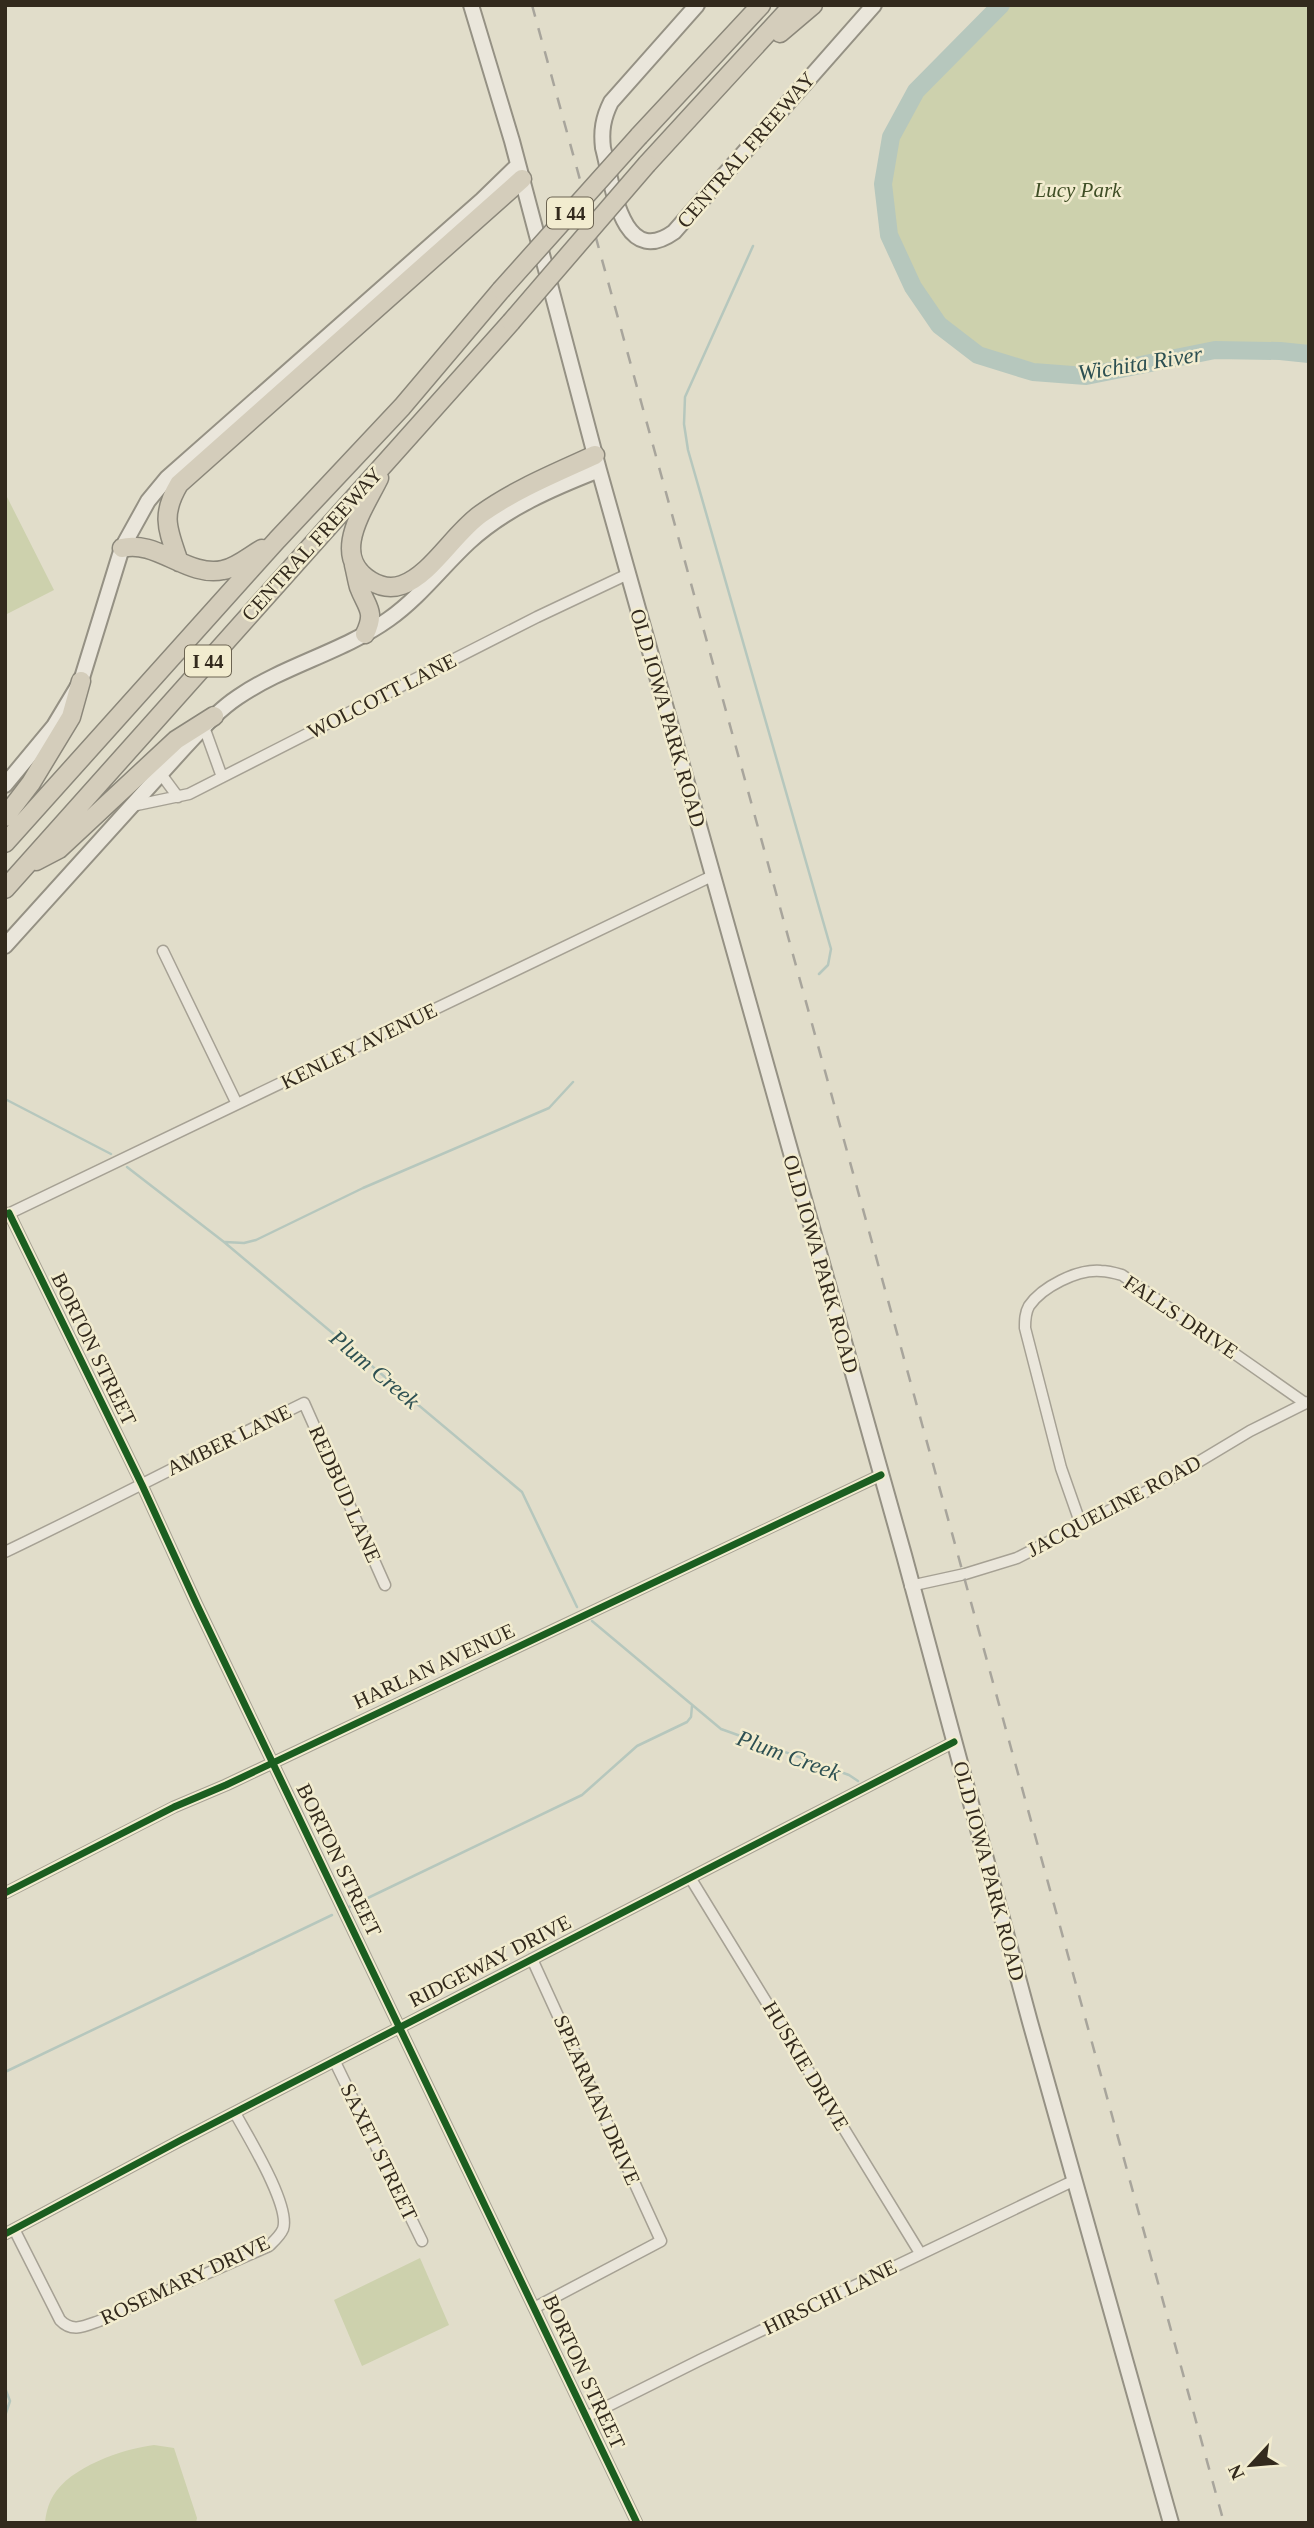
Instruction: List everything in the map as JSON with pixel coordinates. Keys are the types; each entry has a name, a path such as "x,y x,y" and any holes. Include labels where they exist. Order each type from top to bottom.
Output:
{"highway":[{"name":"CENTRAL FREEWAY","path":"5,843 277,540 402,407 501,290 639,136 761,5"},
{"name":"CENTRAL FREEWAY","path":"5,889 510,322 647,164 793,5"},
{"path":"732,73 813,5"},
{"path":"179,562 166,519 169,503 178,484 520,172"},
{"path":"365,634 371,611 359,586 351,539 390,456"},
{"path":"353,560 361,574 379,585 398,587 411,582 479,515 529,485 597,463"},
{"path":"121,548 139,546 208,571 225,570 277,540"},
{"path":"5,817 31,783 71,717 82,681"},
{"path":"26,866 59,849 176,740 209,722"}],"main road":[{"name":"OLD IOWA PARK ROAD","path":"471,5 520,172 597,463 1171,2523"},
{"name":"CENTRAL FREEWAY","path":"697,5 611,102 603,124 603,148 623,220 635,236 643,241 654,242 674,232 874,5"},
{"path":"5,785 54,726 82,681 121,548 148,501 167,478 482,201 520,172"},
{"path":"5,946 209,722 237,698 270,678 365,634 402,609 485,528 512,509 597,463"}],"street":[{"name":"WOLCOTT LANE","path":"132,806 189,794 537,617 628,574"},
{"path":"209,722 222,776"},
{"path":"161,774 178,797"},
{"name":"KENLEY AVENUE","path":"7,1214 712,876"},
{"path":"163,951 237,1104"},
{"name":"BORTON STREET","path":"7,1214 142,1485 637,2523"},
{"name":"FALLS DRIVE","path":"1081,1525 1061,1468 1025,1319 1030,1305 1048,1289 1064,1280 1100,1270 1122,1275 1307,1403"},
{"name":"AMBER LANE","path":"5,1552 304,1403"},
{"name":"REDBUD LANE","path":"304,1403 385,1584"},
{"name":"JACQUELINE ROAD","path":"910,1586 999,1565 1165,1482 1250,1431 1307,1403"},
{"name":"HARLAN AVENUE","path":"5,1893 174,1807 273,1763 881,1475"},
{"name":"RIDGEWAY DRIVE","path":"9,2231 954,1742"},
{"name":"HUSKIE DRIVE","path":"691,1879 920,2253"},
{"name":"SPEARMAN DRIVE","path":"532,1959 661,2241 534,2308"},
{"name":"SAXET STREET","path":"335,2062 422,2241"},
{"name":"ROSEMARY DRIVE","path":"9,2231 60,2320 65,2326 75,2328 99,2321 268,2246 277,2239 283,2229 283,2208 235,2112"},
{"name":"HIRSCHI LANE","path":"586,2417 1074,2180"}],"green space":[{"name":"Lucy Park","path":"1001,5 1309,5 1309,354 1215,350 1086,376 1033,372 978,355 939,325 913,287 889,235 883,184 891,137 916,91"},
{"path":"5,493 54,590 5,615"},
{"path":"420,2258 449,2325 362,2366 334,2300"},
{"path":"154,2445 174,2448 197,2518 196,2523 45,2523 53,2496 71,2476 112,2455"}],"waterway":[{"name":"Wichita River","path":"1001,5 916,91 891,137 883,184 889,235 913,287 939,325 978,355 1033,372 1086,376 1215,350 1309,354"},
{"path":"753,246 685,397 684,424 688,450 831,949 828,965 819,974"},
{"path":"225,1242 244,1243 256,1240 363,1188 549,1108 573,1082"},
{"name":"Plum Creek","path":"5,1099 111,1154"},
{"name":"Plum Creek","path":"127,1167 224,1242 522,1492 577,1607"},
{"name":"Plum Creek","path":"592,1621 721,1729 849,1775 858,1781"},
{"path":"349,1907 582,1795 637,1746 687,1722 691,1717 692,1706"},
{"path":"5,2072 332,1915"},
{"path":"5,2388 10,2401 5,2416"}],"railway":[{"path":"532,5 1224,2523"}],"cycle path":[{"path":"9,1213 142,1485 637,2523"},
{"path":"5,1893 174,1807 226,1785 881,1475"},
{"path":"5,2234 181,2140 954,1742"}]}
